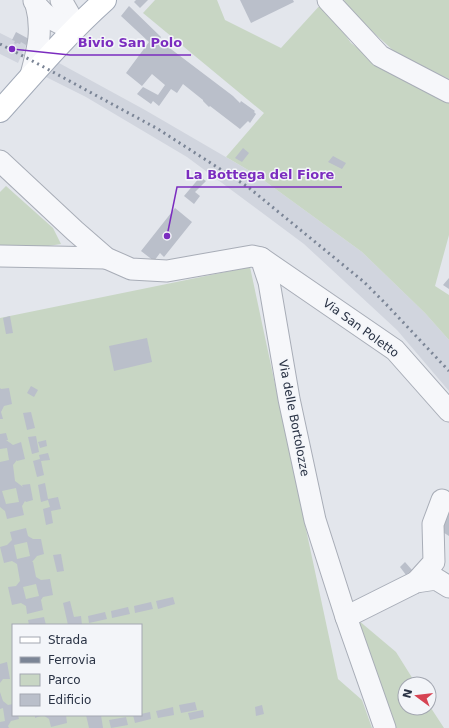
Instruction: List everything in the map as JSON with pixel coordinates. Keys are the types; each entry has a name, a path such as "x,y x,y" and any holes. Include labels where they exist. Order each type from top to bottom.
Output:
{"main road":[{"path":"0,111 73,29 105,0"}],"street":[{"path":"61,0 69,14 73,29"},
{"path":"328,0 380,56 449,92"},
{"path":"35,2 45,14 57,22 73,29"},
{"path":"32,75 40,36 40,19 35,2"},
{"path":"0,161 106,258 131,269 167,271 252,256 261,258"},
{"path":"0,256 106,258"},
{"name":"Via San Poletto","path":"261,258 395,350 449,410"},
{"name":"Via delle Bortolozze","path":"261,258 269,282 289,399 315,520 346,617 385,728"},
{"path":"416,582 434,562 433,524 442,500"},
{"path":"346,617 416,582 436,578 449,587"}],"shaded area":[{"path":"0,33 12,39 29,39 18,63 0,54"},
{"path":"59,63 145,110 255,174 362,252 425,313 449,340 449,391 397,330 304,244 187,157 86,97 46,77"}],"green space":[{"path":"155,0 217,0 225,20 281,48 322,3 351,43 392,73 449,101 449,235 435,286 449,295 449,340 425,313 362,252 255,174 226,157 264,113 143,13"},
{"path":"344,0 449,0 449,79 396,53 350,11"},
{"path":"6,186 53,228 61,244 42,247 0,247 0,192"},
{"path":"250,267 338,679 362,700 372,728 0,728 0,318"},
{"path":"358,620 396,652 411,676 397,676 397,716 436,716 444,728 395,728"}],"building":[{"path":"136,0 148,0 140,8 134,2"},
{"path":"240,0 293,0 294,2 251,23"},
{"path":"129,6 161,37 159,40 233,96 240,103 241,101 255,111 254,112 256,114 250,123 248,121 240,129 210,106 209,107 203,100 183,84 177,93 171,89 159,106 153,101 151,104 137,94 143,87 158,95 165,85 152,74 142,86 126,73 149,42 121,16"},
{"path":"16,32 29,39 26,45 21,42 20,44 14,43 15,41 12,40"},
{"path":"243,148 249,153 242,162 235,158"},
{"path":"333,156 346,163 342,169 328,162"},
{"path":"200,177 206,181 195,192 200,196 194,204 184,196"},
{"path":"175,208 192,222 164,257 160,253 154,261 141,251"},
{"path":"449,278 449,289 443,285"},
{"path":"10,316 13,333 6,334 3,318"},
{"path":"147,338 152,362 114,371 109,346"},
{"path":"31,386 38,390 34,397 27,393"},
{"path":"0,388 9,388 12,404 4,406 1,412 3,419 0,419"},
{"path":"31,412 35,428 27,430 23,413"},
{"path":"6,433 8,440 6,440 13,445 21,442 25,459 17,460 13,465 15,481 23,487 22,485 30,484 33,500 25,501 22,506 24,515 7,519 5,511 0,507 0,462 9,460 7,448 0,449 0,434","holes":["16,488 19,502 6,504 2,491"]},
{"path":"36,436 39,452 32,454 28,437"},
{"path":"46,440 47,446 40,448 38,442"},
{"path":"48,453 50,460 41,461 44,475 37,477 33,461 40,459 39,455"},
{"path":"45,483 48,499 58,497 61,509 51,511 53,523 46,525 43,509 50,507 48,500 41,502 38,485"},
{"path":"449,501 449,536 438,529"},
{"path":"26,528 28,536 33,539 41,539 44,554 37,556 32,562 36,577 41,580 50,579 53,595 43,597 41,600 43,610 27,614 26,606 21,603 12,605 8,587 16,586 20,581 17,564 12,561 4,563 0,547 7,545 12,540 10,532","holes":["27,542 30,556 17,559 14,545","36,584 39,596 26,599 23,587"]},
{"path":"61,554 64,571 57,572 53,555"},
{"path":"405,562 412,570 406,575 400,567"},
{"path":"173,597 175,604 158,609 156,601"},
{"path":"70,601 74,617 81,616 82,624 68,624 63,603"},
{"path":"151,602 153,609 135,613 134,606"},
{"path":"128,607 130,614 112,618 111,611"},
{"path":"105,612 107,619 89,623 88,616"},
{"path":"44,617 46,624 29,624 28,620"},
{"path":"7,662 10,679 3,679 0,683 0,664"},
{"path":"0,692 3,701 8,705 12,704 12,716 18,716 19,719 11,721 8,726 9,728 0,728 0,722 5,721 3,708 0,709"},
{"path":"195,702 197,710 181,713 179,705"},
{"path":"262,705 264,714 256,716 255,707"},
{"path":"173,707 174,715 158,718 156,711"},
{"path":"203,710 204,717 190,720 188,713"},
{"path":"150,712 151,719 135,723 133,716 142,716 142,714"},
{"path":"44,716 66,716 67,723 51,727 49,719"},
{"path":"86,716 101,716 103,728 89,728"},
{"path":"126,717 128,725 111,728 109,720"}],"railway":[{"path":"0,44 158,129 248,187 364,282 449,371"}],"place":[{"name":"Bivio San Polo","path":"12,49"},
{"name":"La Bottega del Fiore","path":"167,236"}]}
